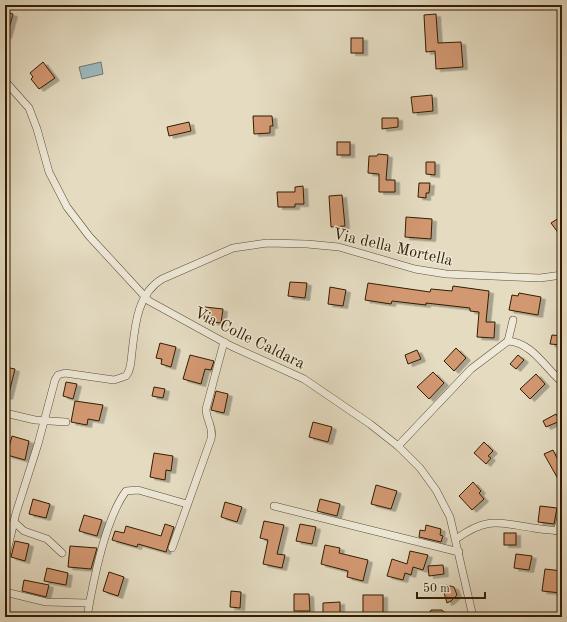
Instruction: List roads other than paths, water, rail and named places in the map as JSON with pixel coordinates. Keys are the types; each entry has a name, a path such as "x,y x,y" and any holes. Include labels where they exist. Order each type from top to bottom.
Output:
{"street":[{"name":"Via Colle Caldara","path":"5,81 29,108 37,129 49,172 67,207 89,236 145,297 156,306 224,342 304,379 364,420 398,446 420,468 434,486 448,513 456,539 473,617"},
{"name":"Via della Mortella","path":"5,560 8,536 14,522 54,383 58,375 72,373 114,380 123,378 128,374 131,366 137,317 145,297 152,287 162,279 229,250 260,243 307,244 339,247 415,269 446,274 540,278 562,275"},
{"path":"398,446 471,368 508,341 513,320"},
{"path":"508,341 520,343 530,350 562,382"},
{"path":"172,548 212,437 212,429 207,418 206,409 224,342"},
{"path":"5,413 44,421 66,422"},
{"path":"87,617 89,603 111,518 126,491 138,490 187,504"},
{"path":"274,506 459,552"},
{"path":"456,539 476,526 491,523 510,523 559,531 562,515"},
{"path":"14,522 24,531 47,539 62,553"},
{"path":"5,592 46,602 89,603"}],"water":[{"path":"101,62 103,74 82,79 79,67"}]}
